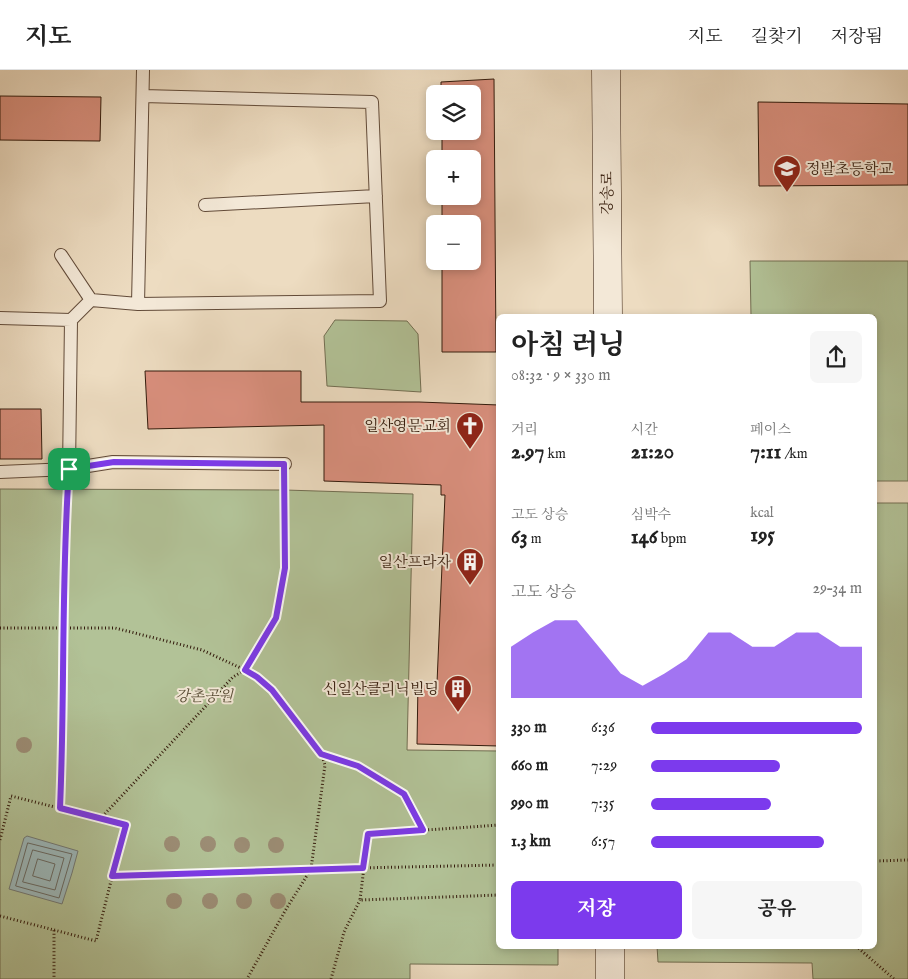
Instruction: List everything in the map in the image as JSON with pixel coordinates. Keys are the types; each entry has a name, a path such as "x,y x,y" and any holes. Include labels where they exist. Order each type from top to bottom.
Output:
{"main road":[{"name":"강송로","path":"606,70 608,314"},
{"path":"610,949 610,979"}],"lane":[{"path":"138,304 143,70"},
{"path":"69,469 71,320 91,300 138,304 380,301 372,102 143,96"},
{"path":"205,205 376,196"},
{"path":"61,255 91,300"},
{"path":"0,318 71,320"},
{"path":"0,472 69,469 114,462 284,464"}],"path":[{"path":"100,819 233,677 245,670 276,618 285,568 284,464"},
{"path":"60,808 63,628 69,469"},
{"path":"0,628 115,628 202,650 245,670 257,677 272,690 321,754 325,765 311,868 284,911 247,979"},
{"path":"321,754 358,766 404,794 423,830"},
{"path":"0,840 11,796 126,825 96,941 0,916"},
{"path":"331,979 344,932 360,900 368,834 496,825"},
{"path":"877,861 908,860"},
{"path":"112,876 311,868 496,865"},
{"path":"360,900 496,895"},
{"path":"54,930 54,979"},
{"path":"859,949 894,979"}],"green space":[{"path":"750,261 908,261 908,481 877,481 877,314 751,314"},
{"path":"335,320 407,321 418,334 421,392 327,386 324,336"},
{"name":"강촌공원","path":"0,489 285,490 413,494 407,750 496,751 496,949 558,949 558,965 410,964 410,979 0,979"},
{"path":"877,503 908,503 908,979 813,979 812,963 658,962 657,949 877,949"}],"water":[{"path":"27,836 78,851 62,904 9,889 24,838"}],"building":[{"path":"494,79 496,352 442,352 442,270 481,270 481,215 442,215 442,205 481,205 481,150 442,150 442,140 481,140 481,85 441,85 441,82"},
{"path":"0,96 101,97 100,141 0,140"},
{"path":"758,102 908,104 908,185 759,186"},
{"path":"145,371 301,371 301,402 419,402 496,405 496,746 417,744 418,683 437,683 445,495 441,495 441,485 324,481 324,425 148,429"},
{"path":"0,409 41,409 42,459 0,459"}],"place":[{"name":"정발초등학교","path":"787,193"},
{"name":"일산영문교회","path":"470,450"},
{"name":"일산프라자","path":"470,586"},
{"name":"신일산클리닉빌딩","path":"458,713"}],"route":[{"path":"114,462 284,464 285,568 276,618 245,670 257,677 272,690 321,754 358,766 404,794 423,830 368,834 363,868 311,868 112,876 126,825 60,808 63,628 69,469 114,462"}]}
